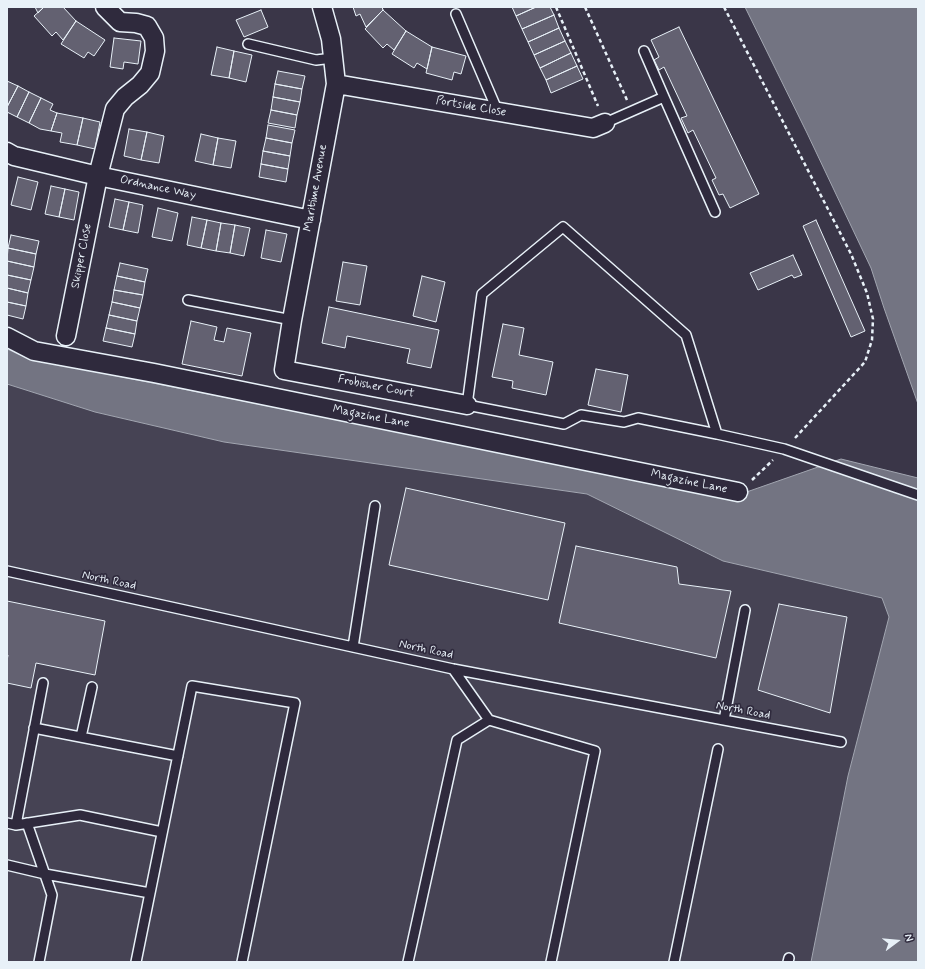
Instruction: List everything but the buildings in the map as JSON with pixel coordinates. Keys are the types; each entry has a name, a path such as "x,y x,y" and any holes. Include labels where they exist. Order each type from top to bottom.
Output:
{"street":[{"name":"Skipper Close","path":"66,336 98,176 115,109 125,97 140,86 150,73 155,51 154,38 147,26 136,22 120,22 106,7"},
{"name":"Maritime Avenue","path":"284,370 310,220 336,84 331,39 322,7"},
{"name":"Portside Close","path":"336,84 593,128 605,123"},
{"name":"Ordnance Way","path":"7,152 14,156 98,176 310,220"},
{"name":"Magazine Lane","path":"7,337 34,351 154,373 738,492"},
{"name":"Frobisher Court","path":"284,370 467,405"}],"lane":[{"path":"456,14 498,112"},
{"path":"248,44 316,60 333,58"},
{"path":"644,51 715,212"},
{"path":"605,123 664,97"},
{"path":"717,434 686,335 563,227 482,294 467,405 564,424 581,414 624,422 638,418 784,449 918,495"},
{"path":"188,300 292,320"},
{"path":"353,647 375,506"},
{"name":"North Road","path":"7,571 453,669 841,742"},
{"path":"724,720 744,610"},
{"path":"453,669 489,720 595,752 551,962"},
{"path":"42,684 34,728 12,824 80,815 162,832"},
{"path":"136,962 192,686 295,703 242,962"},
{"path":"81,738 92,687"},
{"path":"408,962 457,740 489,720"},
{"path":"34,728 178,756"},
{"path":"674,962 718,749"},
{"path":"27,823 52,895 39,962"},
{"path":"7,864 45,874 150,893"}],"path":[{"path":"556,7 605,123"},
{"path":"585,7 632,111"},
{"path":"724,7 851,254 867,293 873,319 872,340 865,362 767,467 738,492"}],"shaded area":[{"path":"7,384 95,412 224,442 587,494 723,561 882,598 889,617 848,776 811,962 7,962"}],"water":[{"path":"745,7 918,7 918,404 871,268"},
{"path":"7,349 27,358 706,493 738,495 841,459 918,478 918,962 811,962 848,776 889,617 882,598 723,561 587,494 224,442 95,412 7,384"}]}
